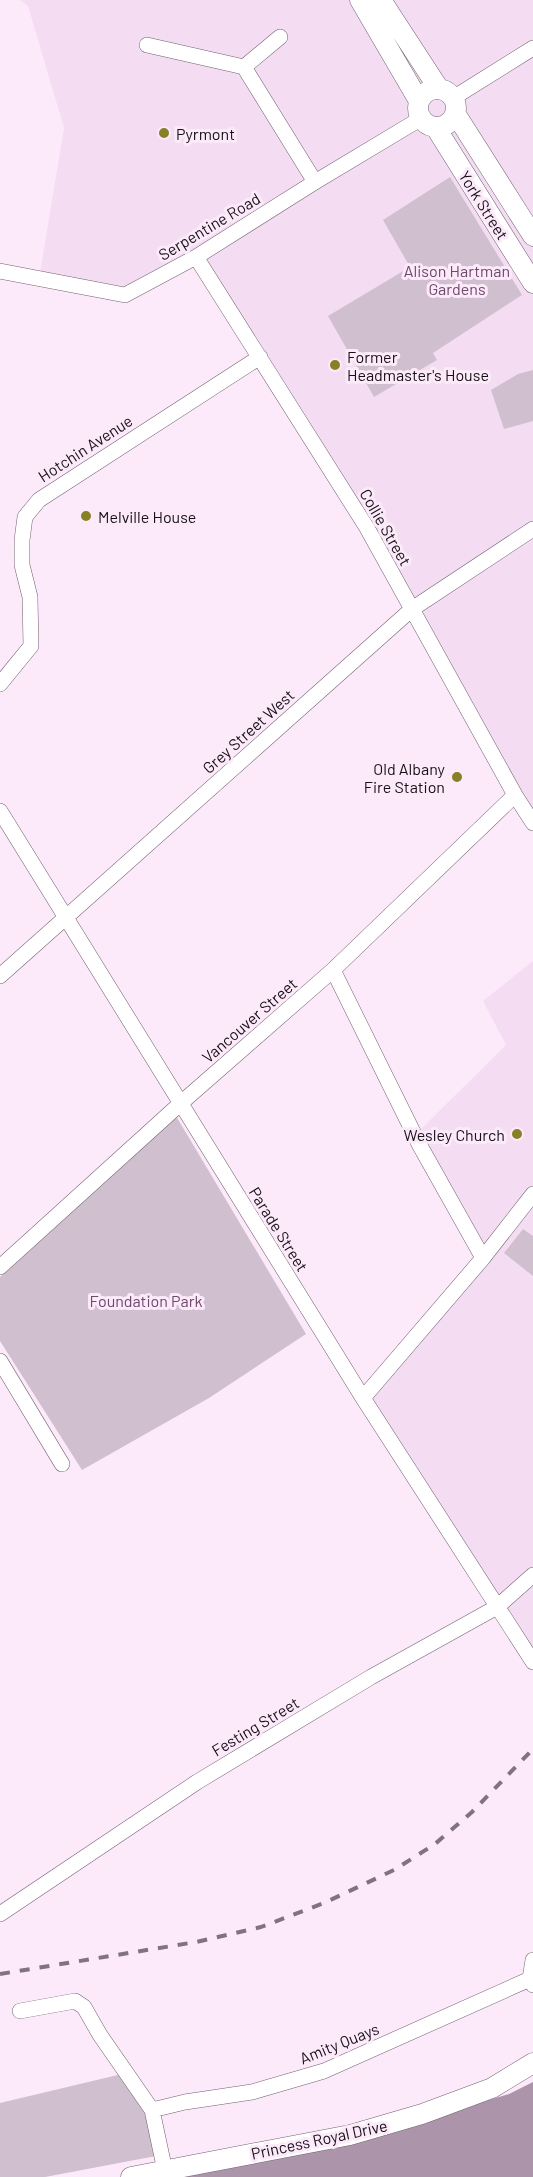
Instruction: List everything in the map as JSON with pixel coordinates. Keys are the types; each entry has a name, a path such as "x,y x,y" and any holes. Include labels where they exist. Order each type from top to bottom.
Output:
{"main road":[{"name":"York Street","path":"360,0 425,116 533,283"},
{"name":"York Street","path":"381,0 449,100 533,236"},
{"path":"427,92 449,100 448,124 425,116 427,92"},
{"name":"Princess Royal Drive","path":"130,2177 350,2135 422,2114 492,2088 533,2063"}],"street":[{"path":"244,67 280,36"},
{"path":"147,45 244,67 315,182"},
{"path":"449,100 533,48"},
{"name":"Serpentine Road","path":"0,271 125,296 196,257 425,116"},
{"name":"Collie Street","path":"196,257 367,528 515,795 533,823"},
{"name":"Hotchin Avenue","path":"0,684 31,646 30,597 22,556 25,517 32,508 39,500 260,357"},
{"name":"Grey Street West","path":"0,976 412,609 533,529"},
{"name":"Vancouver Street","path":"0,1267 180,1103 333,970 515,795"},
{"name":"Parade Street","path":"0,811 363,1398 533,1662"},
{"path":"333,970 419,1144 483,1258"},
{"path":"363,1398 483,1258 533,1194"},
{"path":"0,1361 62,1464"},
{"name":"Festing Street","path":"2,1910 197,1782 371,1677 497,1607 533,1575"},
{"name":"Amity Quays","path":"152,2110 185,2102 252,2092 324,2071 532,1982 533,1960"},
{"path":"20,2011 75,2001 84,2007 100,2035 152,2110 165,2170"}],"shaded area":[{"path":"20,0 533,0 533,824 412,609 196,257 125,295 39,279 64,128 28,6"},
{"path":"533,961 533,1662 363,1398 483,1258 415,1135 506,1045 483,1001"},
{"path":"533,2082 533,2177 159,2177 353,2140 509,2094"}],"green space":[{"name":"Alison Hartman Gardens","path":"450,177 522,295 433,353 437,360 374,397 328,316 410,267 383,220"},
{"path":"533,370 533,421 504,429 491,390 518,374"},
{"name":"Foundation Park","path":"176,1116 306,1334 209,1398 82,1470 0,1341 0,1277"},
{"path":"523,1229 533,1236 533,1276 504,1253"},
{"path":"126,2073 152,2110 156,2156 45,2177 0,2177 0,2103"}],"railway":[{"path":"0,1974 196,1942 261,1927 324,1903 394,1870 435,1844 472,1812 533,1749"}],"place":[{"name":"Pyrmont","path":"164,133"},
{"name":"Former Headmaster's House","path":"335,365"},
{"name":"Melville House","path":"86,516"},
{"name":"Old Albany Fire Station","path":"457,777"},
{"name":"Wesley Church","path":"517,1134"}]}
